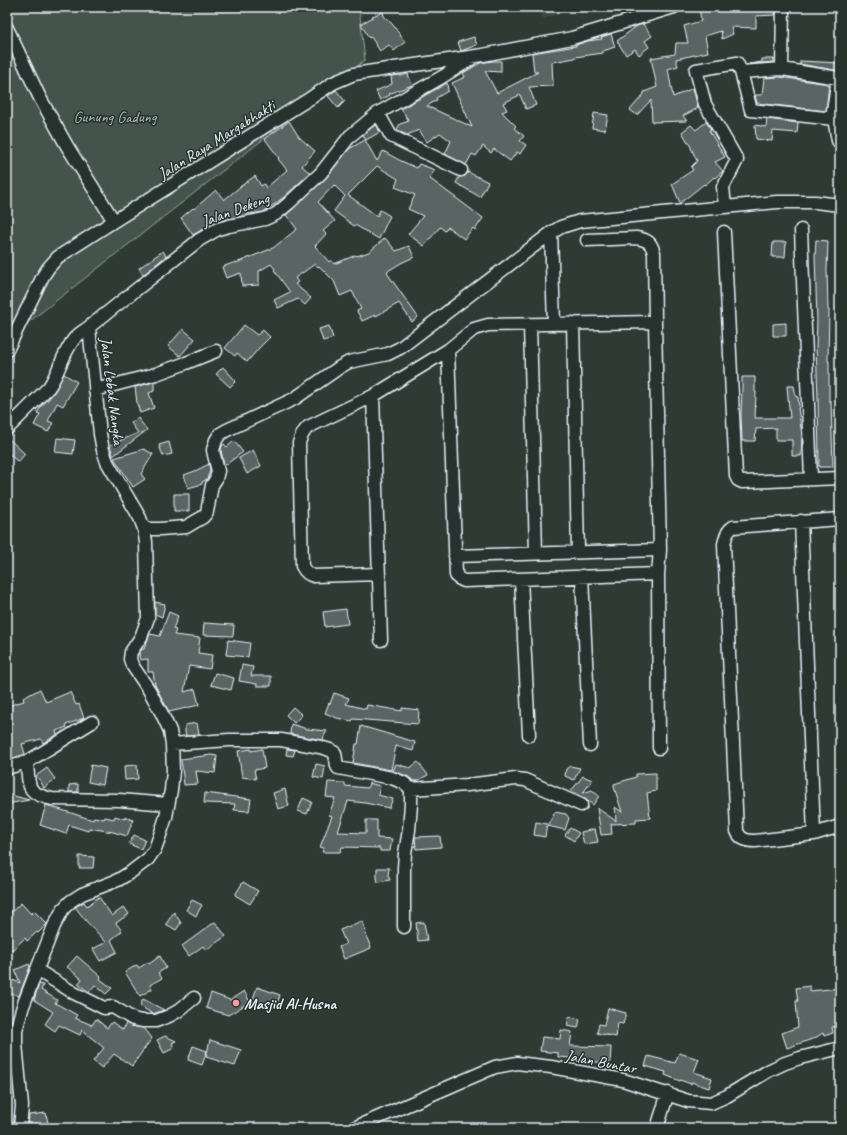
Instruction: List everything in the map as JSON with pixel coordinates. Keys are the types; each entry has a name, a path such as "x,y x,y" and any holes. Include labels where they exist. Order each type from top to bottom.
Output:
{"street":[{"name":"Jalan Raya Margabhakti","path":"7,350 44,276 58,257 309,99 333,82 354,74 504,52 572,38 674,7"},
{"path":"782,69 783,7"},
{"path":"7,28 40,98 67,146 114,221"},
{"name":"Jalan Dekeng","path":"7,429 49,387 70,345 89,327 209,233 229,226 265,219 276,214 289,204 321,173 350,136 378,113 476,56"},
{"path":"725,207 723,187 737,160 705,104 696,70 737,63 741,72 751,110 836,115"},
{"path":"741,72 782,69 838,78 836,115 838,141 840,142"},
{"path":"378,113 391,136 461,170"},
{"path":"144,528 160,529 186,527 203,517 207,512 212,485 217,475 218,467 214,450 216,440 220,434 294,399 349,362 388,354 400,348 551,233 561,227 580,221 777,202 796,201 840,205"},
{"path":"801,230 811,479"},
{"path":"724,232 736,476 738,480 742,482 840,478"},
{"path":"551,233 554,324"},
{"path":"587,240 643,239 652,246 654,253 660,550 658,574 659,748"},
{"path":"379,574 314,576 308,575 304,571 302,566 299,443 300,437 308,427 374,396 448,350 474,329 488,325 655,322"},
{"path":"573,323 578,552"},
{"path":"530,324 536,553"},
{"name":"Jalan Lebak Nangka","path":"89,327 100,434 105,456 140,518 144,528 146,542 148,618 141,637 132,652 130,659 132,665 149,690 162,714 170,731 172,744"},
{"path":"448,350 455,556 456,575 458,578 460,580 520,579 658,574"},
{"path":"95,390 156,374 216,351"},
{"path":"374,396 380,640"},
{"path":"840,519 733,527 729,530 724,544 737,831 739,836 743,840 755,841 814,834 840,826"},
{"path":"801,522 814,834"},
{"path":"455,556 660,550"},
{"path":"582,576 590,745"},
{"path":"520,579 529,735"},
{"path":"7,768 27,762 92,722"},
{"path":"20,1128 22,1106 16,1030 36,970 54,926 63,909 71,900 82,894 118,880 148,860 160,836 168,804 173,771 172,744 229,740 281,740 334,752 337,760 337,766 340,769 392,778 404,783 411,789 467,785 516,779 525,780 581,805"},
{"path":"27,762 30,787 32,791 44,797 52,799 119,800 168,804"},
{"path":"404,927 404,868 409,830 411,789"},
{"path":"36,970 74,993 104,1008 114,1007 133,1019 142,1021 156,1021 170,1016 194,998"},
{"name":"Jalan Buntar","path":"354,1128 495,1067 517,1063 551,1067 623,1080 688,1101 711,1103 785,1063 840,1048"},
{"path":"657,1128 668,1094"}],"shaded area":[{"path":"539,7 579,7 543,19"}],"green space":[{"name":"Gunung Gadung","path":"7,7 359,7 365,60 7,339"}],"building":[{"path":"699,7 776,7 775,15 756,16 756,28 731,27 733,34 722,39 721,31 705,36 708,52 676,59 678,66 668,69 673,97 693,88 698,108 683,116 687,121 652,122 651,100 637,115 630,110 644,94 644,92 657,87 651,58 675,54 676,43 688,43 684,26 701,21"},
{"path":"383,12 384,16 393,25 405,42 394,51 389,45 380,51 371,37 369,38 361,24 373,17 372,16"},
{"path":"643,24 652,36 645,41 649,47 639,55 635,49 626,55 617,41 637,26"},
{"path":"611,34 615,47 603,51 603,53 552,62 553,86 529,87 536,105 526,109 520,95 503,103 507,110 502,112 516,126 514,128 524,136 520,141 526,145 520,154 517,152 510,161 494,149 491,153 483,146 476,156 472,154 466,165 445,154 451,141 440,133 427,142 419,130 407,135 398,131 397,129 400,124 409,121 401,109 447,83 448,91 436,98 437,100 427,106 472,127 452,83 465,77 463,73 480,63 501,61 501,72 485,71 497,93 538,72 534,72 532,53 576,46 588,41 602,39 601,37"},
{"path":"474,37 477,45 461,51 458,42"},
{"path":"762,59 774,59 774,62 749,64 762,62"},
{"path":"800,61 840,63 840,71 800,64"},
{"path":"408,74 412,85 389,94 390,95 380,100 376,91 392,84 391,76"},
{"path":"779,77 829,84 826,111 757,103 755,95 762,95 764,78"},
{"path":"336,90 345,101 338,108 328,96"},
{"path":"594,113 608,115 605,130 592,128"},
{"path":"767,119 798,123 797,133 773,131 772,141 756,139 755,125 766,127"},
{"path":"289,121 299,137 315,151 302,166 310,173 284,197 263,212 249,213 247,215 216,222 193,235 181,218 216,190 224,200 255,176 261,186 264,184 266,188 287,170 265,139"},
{"path":"706,122 725,157 715,162 723,171 680,203 672,184 693,170 691,167 697,161 682,132 691,125 696,130"},
{"path":"376,124 380,132 366,140 363,135"},
{"path":"365,140 377,161 383,151 417,168 419,164 435,170 429,178 483,218 475,230 473,228 464,239 448,227 445,231 440,227 424,246 408,234 423,216 408,209 415,195 395,187 398,179 377,166 348,195 377,216 380,210 390,216 379,239 355,225 354,226 334,211 345,196 334,185 318,202 335,221 323,231 326,234 315,246 329,262 331,260 334,264 356,255 369,252 385,238 396,251 409,246 414,257 401,263 387,273 418,317 412,322 399,303 376,316 375,315 362,321 357,311 361,309 352,291 340,296 334,281 315,264 295,278 298,282 295,284 311,298 305,305 298,299 278,308 274,300 290,292 271,264 259,271 259,285 242,286 241,273 226,278 222,267 273,248 297,229 286,215 326,178 349,149"},
{"path":"468,172 488,182 480,197 456,183 459,177 465,176"},
{"path":"816,240 828,241 828,361 833,467 819,467 816,346"},
{"path":"773,242 786,242 785,257 772,257"},
{"path":"163,251 166,256 143,275 139,268"},
{"path":"786,323 786,336 773,336 773,324"},
{"path":"244,325 257,335 263,330 270,337 247,362 237,353 235,356 225,348"},
{"path":"329,326 333,338 323,341 319,329"},
{"path":"183,329 195,339 180,356 168,346"},
{"path":"223,367 236,381 230,387 216,374"},
{"path":"64,374 77,382 63,406 57,403 48,421 53,423 48,432 34,425 40,414 37,413 41,406 55,391"},
{"path":"742,377 755,377 755,418 790,418 787,386 794,386 796,397 798,397 802,435 801,456 792,456 792,440 776,440 776,428 756,429 755,441 742,441"},
{"path":"154,382 154,391 149,393 154,408 140,413 135,387"},
{"path":"138,418 147,430 113,456 110,445 138,433 131,423"},
{"path":"7,437 25,454 18,462 7,452"},
{"path":"57,438 75,440 73,454 55,452"},
{"path":"234,441 243,452 224,466 221,450 222,446 224,444 227,447"},
{"path":"169,442 172,454 163,456 159,445"},
{"path":"144,449 153,454 141,474 145,479 133,487 114,458"},
{"path":"253,450 261,466 247,474 239,458"},
{"path":"209,464 210,471 207,479 202,482 202,484 188,488 184,475"},
{"path":"174,494 189,494 189,511 174,511"},
{"path":"155,602 165,604 162,617 155,614"},
{"path":"346,609 348,624 325,627 323,612"},
{"path":"169,612 178,616 173,629 176,630 174,635 200,638 198,653 212,655 210,669 189,666 184,692 195,689 199,705 169,712 155,685 153,672 148,672 148,659 140,660 139,654 142,649 144,649 150,634 160,636"},
{"path":"204,623 234,625 233,636 203,635"},
{"path":"228,640 250,643 248,657 226,655"},
{"path":"242,665 253,667 251,676 271,676 271,686 257,686 257,684 239,681"},
{"path":"215,673 234,678 231,690 211,685"},
{"path":"40,689 46,702 70,692 76,705 79,704 84,718 66,725 67,727 56,731 57,735 43,743 41,739 22,744 25,754 7,760 7,706 24,701 23,698"},
{"path":"334,693 349,698 346,704 366,709 367,705 402,711 402,708 419,710 418,724 353,719 352,721 337,718 325,713"},
{"path":"293,707 302,715 294,723 286,715"},
{"path":"197,723 199,735 186,736 185,725"},
{"path":"291,724 307,729 327,731 323,740 290,734"},
{"path":"361,726 415,742 413,751 396,746 391,770 353,763"},
{"path":"251,749 251,751 262,749 265,768 254,770 256,779 242,777 238,751"},
{"path":"287,749 295,750 293,756 286,755"},
{"path":"211,755 217,756 215,773 196,771 198,784 184,785 181,759"},
{"path":"418,762 428,775 417,781 393,771 396,764 410,768"},
{"path":"316,764 325,766 323,779 313,777"},
{"path":"91,765 106,768 103,785 88,782"},
{"path":"137,765 138,779 125,780 124,766"},
{"path":"570,766 580,768 574,780 565,776 566,769"},
{"path":"47,768 55,779 44,788 36,776"},
{"path":"656,773 656,791 647,793 650,818 636,819 636,823 611,824 612,834 601,835 597,808 616,821 615,807 622,812 614,784 636,777 636,774"},
{"path":"583,776 592,780 583,793 592,790 599,796 593,805 571,791"},
{"path":"328,782 345,783 345,786 368,788 369,783 380,786 378,795 393,799 389,808 348,801 338,832 366,833 366,820 377,820 377,838 392,839 390,851 380,851 380,848 342,847 340,852 322,852 324,848 320,847 332,816 329,815 335,798 326,797"},
{"path":"78,784 78,792 69,792 69,785"},
{"path":"285,789 289,806 278,809 273,793"},
{"path":"205,793 251,799 249,811 234,810 235,804 204,803"},
{"path":"7,794 29,800 7,804"},
{"path":"303,798 312,802 307,814 298,811"},
{"path":"46,805 93,820 94,817 114,819 115,816 133,820 127,836 89,828 88,831 69,825 66,834 40,825"},
{"path":"555,812 566,814 569,818 565,830 548,826"},
{"path":"536,822 547,824 545,837 534,835"},
{"path":"570,828 579,833 574,841 565,835"},
{"path":"595,829 598,842 584,844 581,832"},
{"path":"134,835 145,840 141,849 129,844"},
{"path":"440,836 441,847 416,849 415,837"},
{"path":"79,856 94,857 93,868 79,868"},
{"path":"377,868 389,868 388,875 390,880 378,882"},
{"path":"243,882 258,891 250,904 235,895"},
{"path":"99,897 112,916 124,907 129,914 116,923 122,931 111,940 117,952 100,961 93,949 106,942 75,907 84,902 87,906"},
{"path":"192,900 202,905 196,916 186,910"},
{"path":"21,903 31,914 34,911 47,924 27,941 25,938 12,950 7,944 7,916"},
{"path":"174,912 181,923 176,930 166,924"},
{"path":"362,921 371,948 344,959 339,947 346,944 340,930"},
{"path":"215,922 226,936 206,950 203,946 189,956 182,946"},
{"path":"424,922 427,940 418,941 416,923"},
{"path":"77,956 101,977 100,979 112,988 106,994 95,985 89,992 78,984 82,979 67,967"},
{"path":"160,956 166,968 158,973 162,978 150,985 152,989 140,996 125,972 137,965 139,968 148,962 149,964"},
{"path":"29,964 30,967 19,996 7,991 7,978 20,983 15,970"},
{"path":"39,984 43,985 41,990 57,1000 55,1003 77,1015 75,1018 92,1025 96,1019 107,1028 112,1022 123,1030 126,1023 131,1026 144,1028 152,1038 132,1066 114,1054 102,1068 93,1061 104,1048 82,1030 80,1035 59,1025 55,1031 45,1024 53,1012 34,1000"},
{"path":"810,986 810,991 840,988 840,1026 832,1027 833,1033 824,1036 823,1033 815,1038 787,1048 782,1033 798,1027 796,1001 798,1001 796,988"},
{"path":"257,987 280,995 276,1007 253,999"},
{"path":"244,991 250,1002 228,1015 206,1008 211,993 230,1000"},
{"path":"143,999 164,1010 153,1014 140,1006"},
{"path":"608,1008 626,1013 623,1024 618,1023 616,1037 597,1033 599,1024 604,1025"},
{"path":"569,1017 580,1019 578,1028 567,1026"},
{"path":"561,1030 572,1032 570,1046 611,1047 610,1063 558,1057 558,1053 540,1051 542,1037 560,1039"},
{"path":"165,1036 176,1041 172,1043 174,1048 164,1053 157,1040"},
{"path":"210,1040 241,1050 235,1066 206,1057"},
{"path":"193,1046 207,1051 202,1065 188,1060"},
{"path":"679,1053 699,1059 694,1072 712,1078 709,1088 691,1082 691,1084 680,1081 665,1075 666,1072 645,1066 648,1056 675,1063"},
{"path":"46,1113 49,1128 38,1128 37,1123 28,1125 29,1115"}],"place":[{"name":"Masjid Al-Husna","path":"236,1003"}]}
